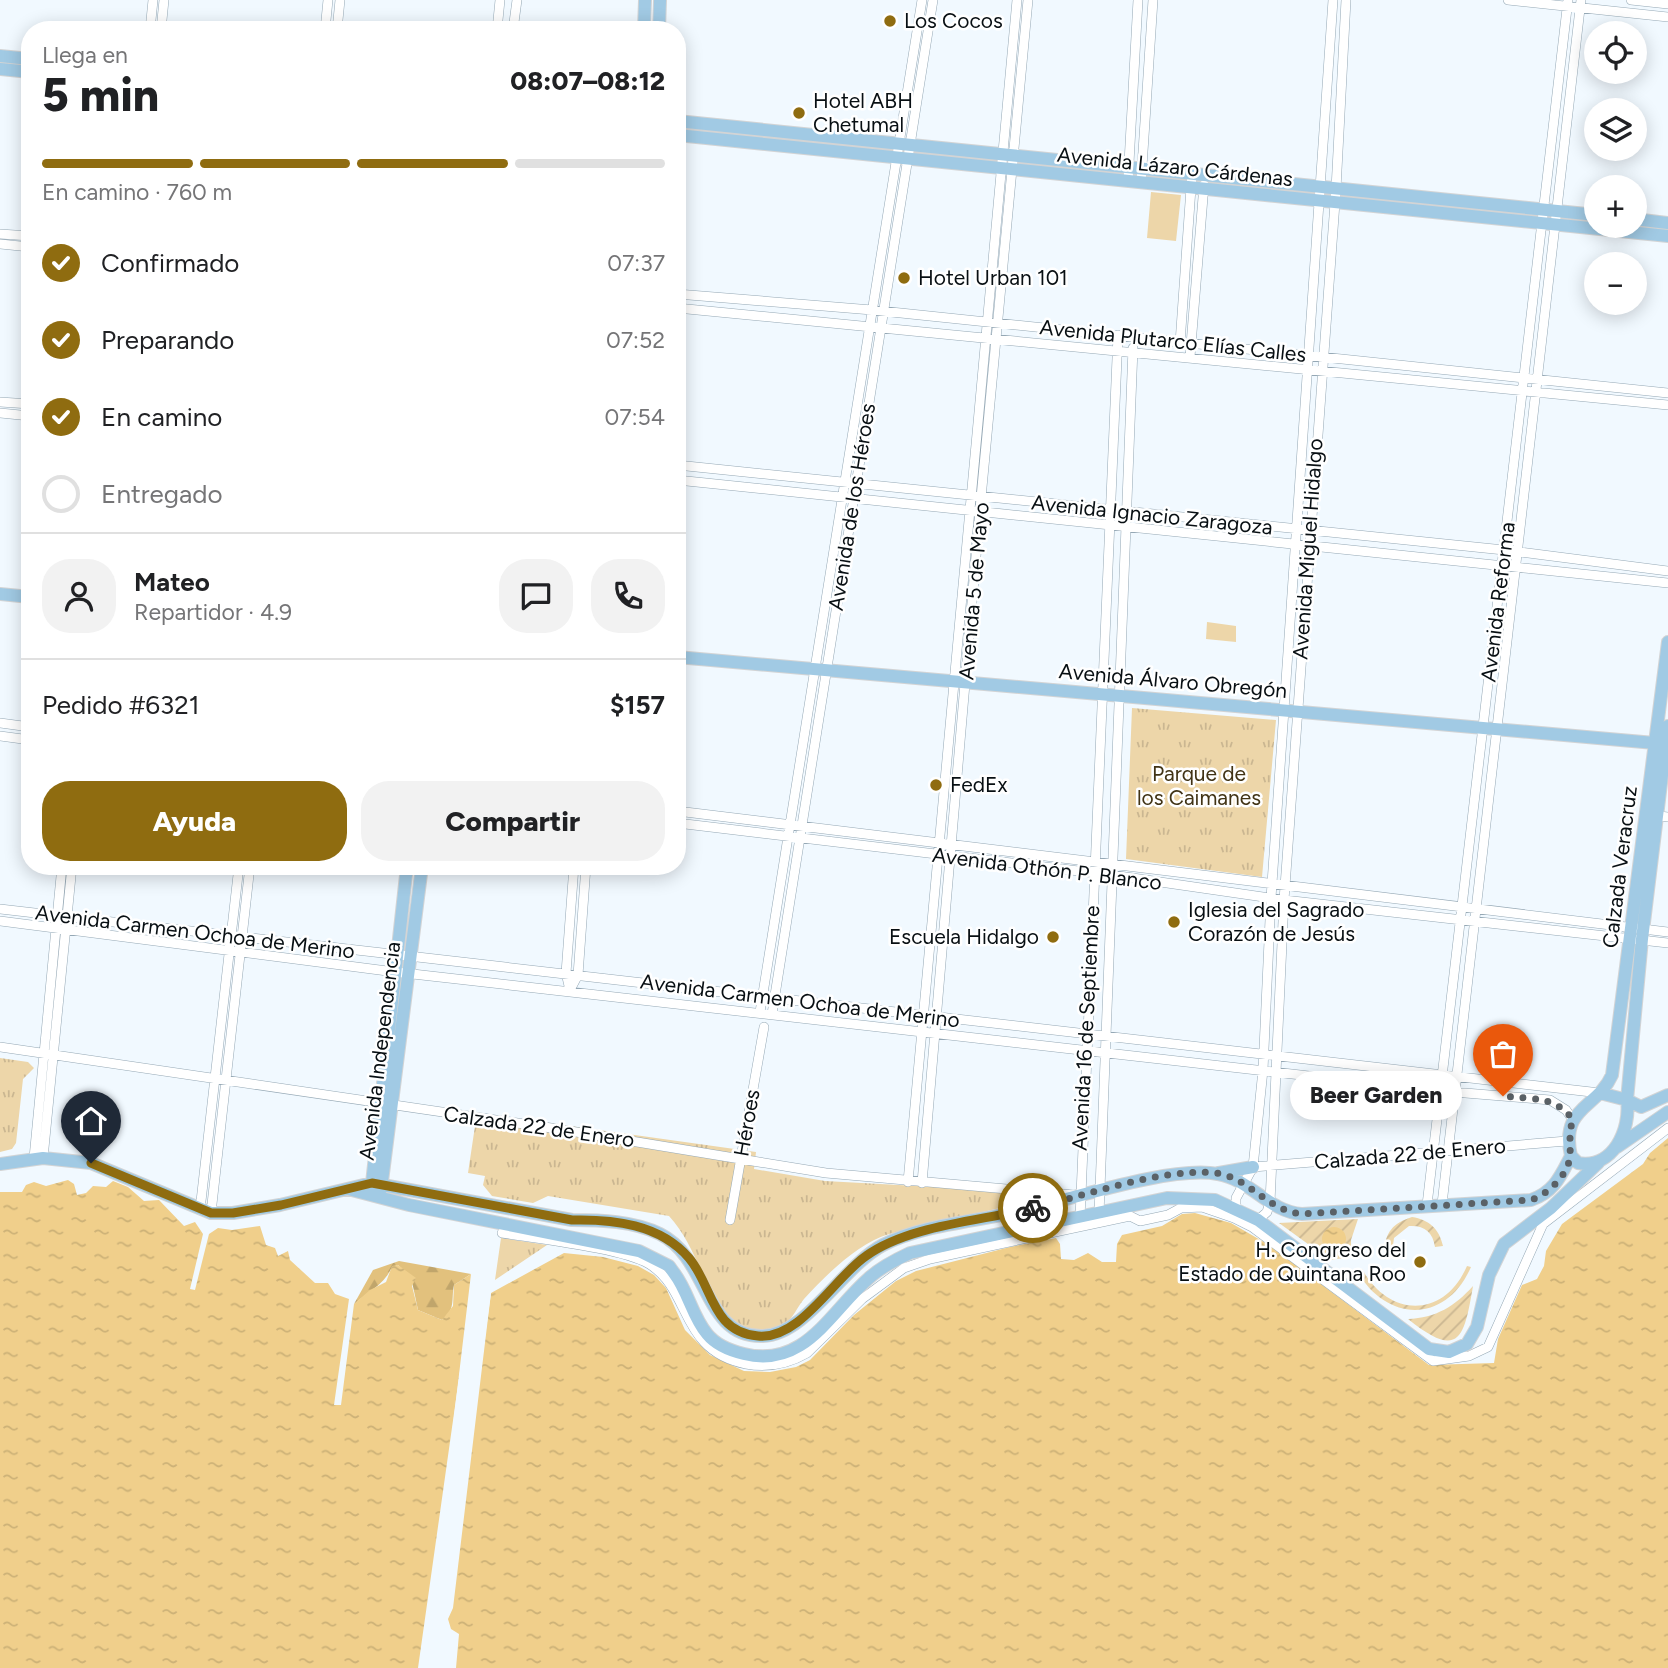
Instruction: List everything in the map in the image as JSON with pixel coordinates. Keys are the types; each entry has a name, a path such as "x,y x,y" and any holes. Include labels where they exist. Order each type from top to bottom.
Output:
{"main road":[{"path":"644,21 645,0"},
{"path":"659,21 660,0"},
{"path":"0,56 21,58"},
{"path":"0,69 21,71"},
{"name":"Avenida Lázaro Cárdenas","path":"686,122 1008,162 1135,182 1668,236"},
{"name":"Avenida Lázaro Cárdenas","path":"686,136 903,151"},
{"name":"Avenida Lázaro Cárdenas","path":"1008,162 1135,168 1584,214"},
{"path":"1647,221 1668,223"},
{"path":"0,594 21,596"},
{"name":"Calzada Veracruz","path":"1600,1093 1612,1075 1657,816 1668,642"},
{"name":"Avenida Álvaro Obregón","path":"686,658 1661,743"},
{"name":"Calzada Veracruz","path":"1661,743 1668,726"},
{"name":"Avenida Independencia","path":"376,1198 387,1104 395,972 406,875"},
{"name":"Avenida Independencia","path":"387,1104 410,972 421,875"},
{"name":"Calzada Veracruz","path":"1627,1100 1637,933"},
{"path":"1598,1163 1578,1163 1571,1156 1567,1141 1573,1120 1588,1100 1600,1093 1627,1100 1641,1107 1668,1095"},
{"path":"1617,1148 1627,1124 1627,1100"},
{"path":"344,1188 376,1198 490,1223 617,1246 656,1259 669,1266 677,1276 707,1335 728,1349 754,1357 792,1352 811,1340 867,1279 887,1264 910,1253 1186,1196 1215,1200 1258,1220 1430,1349 1449,1352 1459,1350 1473,1336 1492,1267 1504,1244 1550,1208 1598,1163 1668,1112"},
{"path":"1217,1173 1244,1183 1288,1213 1302,1214 1531,1200 1546,1195 1556,1185 1571,1156"},
{"path":"0,1164 39,1158 101,1166 206,1212 233,1213 281,1205 344,1188 378,1184 572,1220 598,1220 661,1235 690,1258 721,1318 731,1327 759,1336 786,1331 864,1257 906,1236 1153,1179 1253,1167"},
{"path":"490,1223 493,1207"},
{"path":"906,1236 910,1253"}],"street":[{"path":"151,21 153,0"},
{"path":"162,21 164,0"},
{"path":"326,21 328,0"},
{"path":"338,21 340,0"},
{"path":"498,21 500,0"},
{"path":"514,21 517,0"},
{"name":"Avenida de los Héroes","path":"772,1014 802,827 821,669 848,497 883,312 922,0"},
{"name":"Avenida de los Héroes","path":"851,484 869,324 933,0"},
{"name":"Avenida 5 de Mayo","path":"977,498 999,323 1017,0"},
{"name":"Avenida 5 de Mayo","path":"908,1182 940,844 960,682 976,511 987,322 1028,0"},
{"path":"1135,182 1138,0"},
{"path":"1135,168 1153,0"},
{"name":"Avenida Miguel Hidalgo","path":"1270,1202 1269,1166 1278,1058 1285,888 1295,543 1333,0"},
{"name":"Avenida Miguel Hidalgo","path":"1236,1208 1236,1198 1253,1167 1263,1070 1271,898 1308,544 1336,189 1346,0"},
{"path":"1508,0 1581,4 1668,17"},
{"path":"1631,0 1668,4"},
{"name":"Avenida Reforma","path":"1550,211 1567,3"},
{"name":"Avenida Reforma","path":"1427,1205 1522,390 1581,4"},
{"path":"1190,357 1198,174"},
{"path":"1180,343 1197,188"},
{"name":"Avenida Reforma","path":"1442,1204 1536,392 1548,225"},
{"path":"0,234 21,235"},
{"path":"0,244 21,246"},
{"name":"Avenida Plutarco Elías Calles","path":"686,295 872,310 1668,393"},
{"path":"765,315 767,302"},
{"name":"Avenida Plutarco Elías Calles","path":"686,309 869,324 1308,371 1668,405"},
{"name":"Avenida 16 de Septiembre","path":"1080,1218 1085,1035 1118,335"},
{"name":"Avenida 16 de Septiembre","path":"1099,1214 1133,337"},
{"path":"0,402 21,403"},
{"path":"0,413 21,415"},
{"path":"1303,439 1316,440"},
{"name":"Avenida Ignacio Zaragoza","path":"686,466 977,498 1504,550 1668,570"},
{"name":"Avenida Ignacio Zaragoza","path":"686,481 1668,583"},
{"path":"912,504 914,491"},
{"name":"Avenida de los Héroes","path":"760,1012 789,826 821,669"},
{"name":"Avenida 5 de Mayo","path":"922,1183 954,845 960,682"},
{"path":"0,723 21,726"},
{"path":"0,736 21,739"},
{"name":"Avenida Othón P. Blanco","path":"686,812 1285,888 1462,907 1637,933 1668,943"},
{"name":"Avenida Othón P. Blanco","path":"686,824 1112,875 1284,900 1475,923 1637,933 1668,932"},
{"path":"39,1158 61,928 62,875"},
{"path":"62,915 70,875"},
{"path":"222,1079 230,949 238,875"},
{"path":"206,1212 222,1079 242,950 249,875"},
{"path":"570,990 566,973 573,875"},
{"path":"570,990 578,975 585,875"},
{"name":"Avenida Carmen Ochoa de Merino","path":"0,909 1457,1079 1600,1093"},
{"name":"Avenida Carmen Ochoa de Merino","path":"0,921 242,950 395,972 1441,1091 1550,1100 1566,1110 1573,1120"},
{"path":"304,959 307,945"},
{"path":"470,979 472,963"},
{"path":"656,1000 657,984"},
{"path":"880,1026 883,1011"},
{"name":"Héroes","path":"730,1220 764,1027"},
{"path":"1025,1043 1027,1028"},
{"name":"Calzada 22 de Enero","path":"0,1047 741,1157 826,1173 908,1182 1062,1192 1079,1197"},
{"path":"502,1233 627,1256 649,1264 666,1280 697,1335 712,1350 738,1362 764,1365 793,1361 807,1353 887,1278 930,1259 1130,1216 1140,1221 1168,1215 1181,1208 1202,1207 1252,1227 1433,1361 1469,1356 1488,1347 1543,1224 1668,1128"},
{"name":"Calzada 22 de Enero","path":"1253,1167 1567,1141"},
{"path":"1258,1220 1267,1212 1270,1202"}],"green space":[{"path":"1151,192 1181,195 1176,241 1147,238"},
{"path":"1207,622 1236,626 1236,642 1206,639"},
{"name":"Parque de los Caimanes","path":"1132,708 1276,720 1262,877 1126,859"},
{"path":"0,1058 28,1062 34,1068 23,1079 16,1143 12,1149 0,1152"},
{"path":"484,1114 756,1152 754,1169 825,1181 1029,1192 1034,1200 877,1239 854,1252 833,1270 804,1299 787,1322 770,1329 755,1330 734,1322 720,1306 686,1240 669,1216 548,1196 533,1203 492,1196 483,1185 485,1176 468,1173 475,1126 482,1127"},
{"path":"1412,1217 1432,1226 1439,1234 1443,1246 1435,1247 1432,1237 1423,1228 1409,1226 1394,1238 1392,1252 1384,1253 1391,1229"},
{"path":"1358,1219 1351,1240 1351,1257 1330,1260 1279,1223"},
{"path":"501,1238 547,1245 495,1280"},
{"path":"399,1261 471,1274 454,1285 451,1308 442,1320 418,1310 411,1277 398,1265 392,1267 380,1283 354,1304 373,1270"},
{"path":"1467,1266 1471,1267 1460,1286 1447,1299 1432,1307 1416,1310 1400,1308 1384,1300 1369,1288 1357,1271 1362,1269 1373,1285 1387,1297 1401,1304 1416,1306 1445,1296"},
{"path":"1473,1286 1466,1319 1456,1338 1449,1341 1438,1339 1408,1319 1444,1310"}],"water":[{"path":"1668,1138 1668,1668 456,1668 459,1634 451,1629 448,1619 453,1608 491,1293 564,1253 603,1257 638,1266 654,1275 666,1288 685,1330 710,1355 744,1371 770,1372 796,1367 810,1360 854,1315 896,1281 916,1271 1056,1238 1060,1244 1061,1259 1074,1260 1088,1253 1102,1262 1116,1262 1117,1244 1122,1235 1162,1226 1182,1214 1195,1213 1231,1223 1269,1245 1429,1365 1494,1363 1498,1339 1522,1285 1537,1279 1544,1266 1546,1251 1562,1224 1643,1164 1650,1153"},
{"path":"68,1180 74,1184 77,1195 86,1193 93,1186 106,1187 113,1181 128,1187 144,1201 159,1200 184,1226 195,1222 203,1234 190,1289 195,1290 209,1234 218,1228 232,1230 260,1226 266,1245 275,1248 278,1256 288,1251 290,1260 315,1283 328,1283 335,1294 349,1299 334,1405 341,1405 354,1304 370,1290 386,1282 392,1266 398,1265 416,1278 412,1286 418,1310 442,1320 453,1306 454,1285 471,1274 424,1668 0,1668 0,1192 22,1192 26,1185 34,1182 46,1186"},
{"path":"1334,1227 1342,1231 1346,1239 1342,1247 1334,1251 1326,1247 1322,1239 1326,1231"}],"pier":[{"path":"474,1272 428,1668 418,1668"},
{"path":"492,1289 491,1293 454,1565 488,1293"}],"way so far":[{"path":"1033,1208 1153,1179 1217,1173 1244,1183 1279,1209 1302,1214 1531,1200 1546,1195 1556,1185 1571,1156 1567,1141 1573,1120 1566,1110 1550,1100 1503,1096"}],"place":[{"name":"Los Cocos","path":"890,21"},
{"name":"Hotel ABH Chetumal","path":"799,113"},
{"name":"Hotel Urban 101","path":"904,278"},
{"name":"FedEx","path":"936,785"},
{"name":"Iglesia del Sagrado Corazón de Jesús","path":"1174,922"},
{"name":"Escuela Hidalgo","path":"1053,937"},
{"name":"Beer Garden","path":"1503,1096"},
{"name":"H. Congreso del Estado de Quintana Roo","path":"1420,1262"}],"route":[{"path":"91,1163 121,1173 211,1213 233,1213 281,1205 372,1183 493,1207 645,1228 661,1235 690,1258 701,1276 710,1303 721,1318 731,1327 759,1336 772,1336 786,1331 864,1257 884,1245 906,1236 1033,1208"}]}
